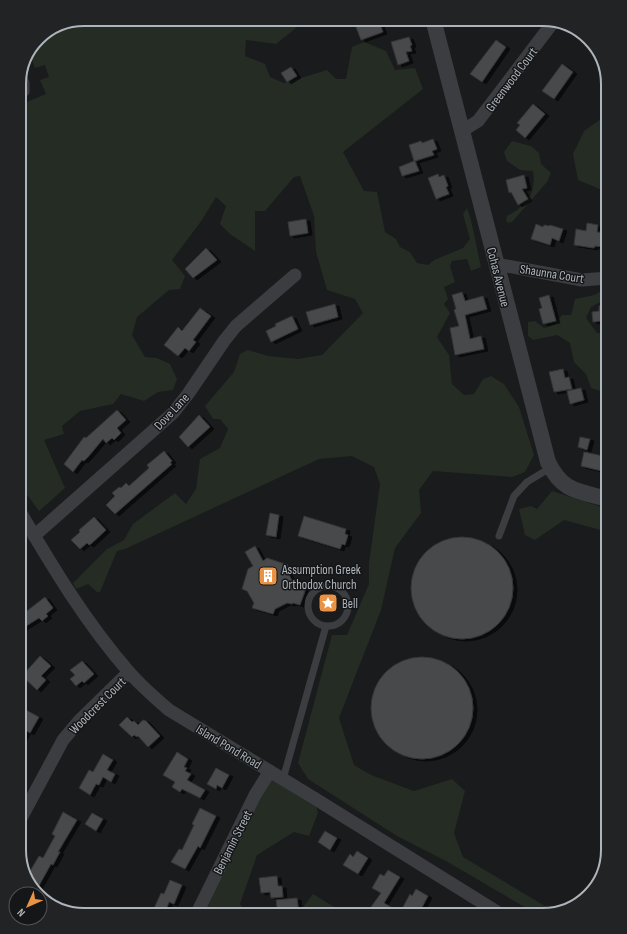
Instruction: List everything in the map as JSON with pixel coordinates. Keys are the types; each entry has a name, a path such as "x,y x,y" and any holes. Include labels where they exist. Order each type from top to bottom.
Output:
{"street":[{"name":"Cohas Avenue","path":"435,26 544,450 550,468 561,483 571,489 601,498"},
{"name":"Greenwood Court","path":"462,131 478,121 550,26"},
{"name":"Shaunna Court","path":"496,264 582,280 601,279"},
{"name":"Dove Lane","path":"34,536 173,413 236,326 295,275"},
{"name":"Island Pond Road","path":"26,522 101,637 129,672 169,710 491,908"},
{"name":"Woodcrest Court","path":"26,809 63,740 79,721 129,672"},
{"name":"Benjamin Street","path":"199,908 255,795 270,771"}],"lane":[{"path":"499,536 514,496 527,482 550,468"},
{"path":"323,586 336,587 345,595 348,601 347,614 339,623 326,626 314,620 308,607 309,601 314,592 323,586"},
{"path":"283,779 326,626"}],"shaded area":[{"path":"295,26 296,28 276,44 246,40 245,56 265,64 270,77 284,83 327,70 336,79 346,79 352,47 364,42 386,51 395,70 415,68 423,89 343,152 364,191 377,192 385,232 396,239 400,247 410,252 417,263 428,265 434,260 463,248 470,239 463,214 467,208 481,267 471,271 467,259 452,261 450,266 455,282 444,287 448,299 444,304 450,313 437,337 449,355 452,384 464,395 474,394 483,379 491,376 504,384 519,407 534,455 525,472 512,477 433,471 419,490 421,513 395,548 381,610 339,718 354,765 371,775 414,791 452,779 465,791 454,833 463,857 548,908 526,908 446,861 397,836 308,779 298,763 332,635 347,635 369,584 369,563 380,484 374,467 352,456 319,459 125,549 117,551 100,592 97,592 88,584 76,589 73,583 107,549 124,540 133,524 175,493 186,504 196,489 200,459 220,448 228,429 220,419 213,419 205,406 234,372 240,354 248,350 268,356 298,359 322,355 363,313 355,299 327,290 316,252 314,216 300,176 294,177 265,211 255,211 255,251 230,234 220,224 226,206 216,197 202,220 172,260 185,276 180,289 169,290 137,317 132,335 145,357 157,358 170,364 177,379 173,390 158,392 144,401 121,394 113,404 80,411 62,426 64,434 44,440 65,488 39,511 26,493 26,102 46,94 40,80 49,77 45,65 35,68 31,59 43,43 61,30 72,27"},
{"path":"601,119 601,190 578,180 573,154 584,131"},
{"path":"512,141 531,146 539,153 541,164 551,173 547,182 512,222 508,223 506,220 507,216 520,208 529,198 534,179 533,171 520,170 507,161 504,152"},
{"path":"601,291 601,302 591,307 586,318 597,333 601,333 601,391 591,388 586,374 574,362 570,343 557,335 533,340 528,336 528,322 535,321 544,328 554,325 562,315 571,315 575,299 594,295"},
{"path":"552,491 601,507 601,530 564,520 535,540 525,535 519,509 531,506 537,509"},
{"path":"270,771 314,798 318,813 309,836 294,832 257,855 240,904 243,908 200,908"},
{"path":"313,894 336,908 302,908"}],"building":[{"path":"381,26 383,32 361,40 356,27"},
{"path":"409,37 412,45 410,46 412,51 406,52 409,61 398,65 391,42"},
{"path":"496,40 506,47 482,82 470,74"},
{"path":"562,64 573,72 554,99 542,91"},
{"path":"291,67 297,76 287,82 281,73"},
{"path":"533,104 545,114 525,138 516,130 520,125 517,123"},
{"path":"433,139 437,149 432,151 434,155 415,161 419,171 402,176 399,167 414,161 409,145 421,141 422,143"},
{"path":"438,174 439,177 444,175 449,194 436,199 428,178"},
{"path":"524,175 527,188 522,189 528,199 518,205 511,192 509,193 506,180"},
{"path":"306,219 308,233 290,236 288,222"},
{"path":"587,223 598,225 597,232 601,233 601,247 595,246 594,248 574,245 576,229 586,231"},
{"path":"536,224 543,227 544,225 550,225 563,229 559,241 552,238 550,245 531,239"},
{"path":"206,248 217,260 193,278 185,269"},
{"path":"462,292 465,301 483,296 487,309 465,315 470,339 481,336 484,349 455,355 450,328 459,326 454,310 456,309 452,295"},
{"path":"549,295 556,321 543,324 539,309 542,308 539,298"},
{"path":"335,304 338,317 310,325 306,312"},
{"path":"599,306 601,306 601,321 593,322 592,312 599,311"},
{"path":"200,308 211,316 193,340 196,342 189,351 185,348 178,356 164,345 178,327 182,331"},
{"path":"292,316 298,329 271,342 266,331 276,326 275,324"},
{"path":"563,369 565,378 569,377 572,389 554,392 549,372"},
{"path":"581,388 584,400 570,404 567,391"},
{"path":"117,410 126,420 117,428 121,433 114,440 112,438 106,443 103,439 84,461 82,460 73,472 64,464 84,437 86,438"},
{"path":"199,415 210,427 188,447 179,437"},
{"path":"580,437 590,439 587,450 578,447"},
{"path":"164,451 172,461 170,463 172,464 115,514 106,505 115,496 112,493 126,483 129,486 149,468 147,465"},
{"path":"584,452 601,456 601,471 581,466"},
{"path":"270,513 279,515 276,537 266,535"},
{"path":"304,516 346,529 345,534 348,535 345,545 342,544 340,549 298,536"},
{"path":"94,517 106,530 91,544 89,545 87,543 80,549 71,540 80,532 79,530"},
{"path":"462,537 482,541 490,545 498,552 505,560 509,568 513,588 509,608 505,616 498,624 490,631 482,635 462,639 442,635 434,631 426,624 419,616 415,608 411,588 415,568 419,560 426,552 434,545 442,541"},
{"name":"Assumption Greek Orthodox Church","path":"255,546 263,561 267,558 288,565 286,570 293,582 306,588 300,605 287,603 275,609 273,614 252,608 254,603 247,591 242,589 248,569 253,566 245,552"},
{"path":"45,597 53,608 46,614 48,616 42,621 39,618 26,626 26,612"},
{"path":"40,656 51,666 41,676 46,680 37,690 26,680 26,672"},
{"path":"422,657 442,661 450,665 458,672 465,680 469,688 473,708 469,728 465,736 458,744 450,751 442,755 422,759 402,755 394,751 386,744 379,736 375,728 371,708 375,688 379,680 386,672 394,665 402,661"},
{"path":"82,661 94,674 84,683 82,681 76,686 70,679 75,675 70,670"},
{"path":"26,710 39,717 30,733 27,731 26,733"},
{"path":"127,717 138,725 143,720 146,721 160,736 148,747 138,736 137,737 134,735 132,737 119,725"},
{"path":"177,752 188,759 184,767 187,768 185,771 191,774 187,780 205,790 200,798 182,789 180,792 172,787 175,782 163,775"},
{"path":"103,754 113,760 107,770 115,774 111,782 103,777 99,785 96,784 90,795 79,788 89,770 93,772"},
{"path":"216,768 229,775 222,788 217,785 216,789 207,784"},
{"path":"200,808 216,816 200,848 198,846 185,869 171,862 179,849 182,850"},
{"path":"63,812 77,820 58,852 60,852 53,865 51,864 38,886 30,872 39,856 43,858 55,836 52,834"},
{"path":"92,813 103,819 96,831 85,824"},
{"path":"325,831 337,838 330,850 318,842"},
{"path":"357,851 368,858 358,874 343,865 350,854 353,857"},
{"path":"388,870 400,877 384,903 393,908 372,908 371,907 381,893 372,888 380,874 384,876"},
{"path":"277,876 278,886 282,886 283,897 271,898 270,892 261,893 259,878"},
{"path":"170,880 182,885 174,904 169,902 167,908 154,908 161,893 164,894"},
{"path":"416,889 428,896 422,908 403,907 410,894 412,896"},
{"path":"297,898 298,908 277,908 276,900"}],"place":[{"name":"Assumption Greek Orthodox Church","path":"268,576"},
{"name":"Bell","path":"328,603"}]}
